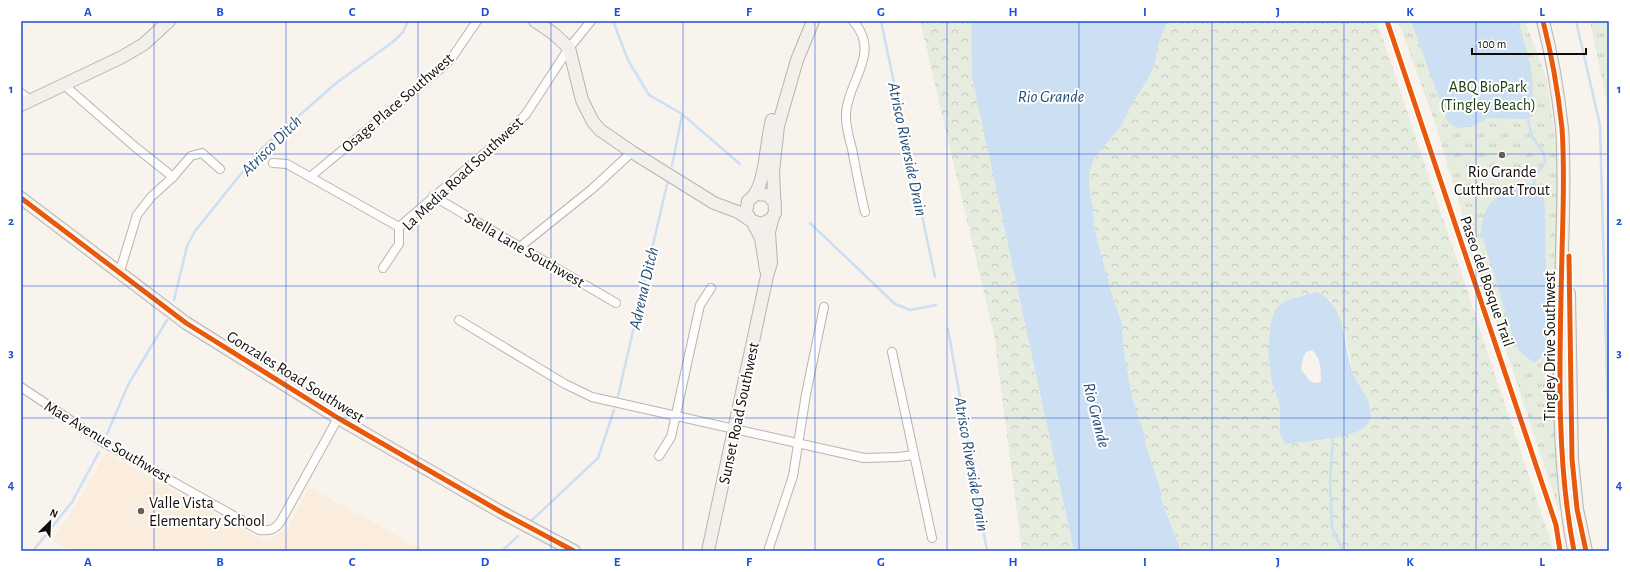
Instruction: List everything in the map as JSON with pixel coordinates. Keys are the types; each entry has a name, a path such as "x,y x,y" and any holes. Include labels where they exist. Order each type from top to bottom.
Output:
{"street":[{"path":"24,100 122,57 144,44 169,21"},
{"name":"Osage Place Southwest","path":"310,177 451,59 477,21"},
{"path":"535,21 553,33 569,48 582,100 593,122 610,138 718,205 738,212 751,220 762,224 773,217 776,210 773,172 778,126 797,60"},
{"name":"La Media Road Southwest","path":"383,268 399,244 399,227 433,196 508,133 526,114 569,48 591,21"},
{"path":"751,220 746,208 752,196 760,186 767,141 776,107 813,21"},
{"path":"853,21 861,32 865,51 863,64 848,103 846,121 865,212"},
{"name":"Tingley Drive Southwest","path":"1543,21 1562,130 1565,213 1559,390 1566,511 1574,551"},
{"path":"63,84 134,146 173,177"},
{"path":"521,246 592,189 632,152"},
{"path":"120,271 137,215 151,197 173,177 191,156 202,153 220,169"},
{"path":"273,163 286,164 399,227"},
{"path":"688,185 727,202 737,203 752,196 766,194 775,202"},
{"name":"Stella Lane Southwest","path":"433,196 521,246 616,303"},
{"name":"Gonzales Road Southwest","path":"21,198 120,271 154,301 186,323 338,418 500,512 574,551"},
{"name":"Tingley Drive Southwest","path":"1565,213 1568,231 1572,459 1577,509 1586,551"},
{"name":"Sunset Road Southwest","path":"708,551 767,276 772,263 769,232 773,217"},
{"name":"Sunset Road Southwest","path":"751,220 763,247 767,276"},
{"path":"659,456 669,442 700,305 711,288"},
{"path":"768,551 793,476 806,394 824,307"},
{"path":"459,320 580,392 592,397 864,458 898,457 914,454"},
{"path":"892,352 932,538"},
{"name":"Mae Avenue Southwest","path":"21,387 106,444 259,530 267,531 273,529 281,521 338,418"}],"shaded area":[{"name":"Valle Vista Elementary School","path":"106,453 266,542 288,528 309,487 425,551 71,551 52,541 82,495"}],"green space":[{"path":"920,21 971,21 972,77 1074,551 1022,551 994,335"},
{"path":"1167,21 1377,21 1554,551 1181,551 1161,499 1162,495 1132,397 1123,345 1122,324 1110,288 1094,227 1093,207 1089,187 1090,170 1094,158 1122,125 1129,109 1148,79 1156,60 1156,52","holes":["1310,293 1331,300 1345,331 1353,375 1370,407 1352,433 1324,440 1286,444 1280,435 1285,301 1304,297"]},
{"name":"ABQ BioPark (Tingley Beach)","path":"1398,21 1525,21 1547,80 1569,265 1560,513 1478,266 1433,117"},
{"path":"1590,21 1609,21 1609,113"}],"water":[{"name":"Rio Grande","path":"971,21 1167,21 1156,52 1156,60 1148,79 1129,109 1122,125 1094,158 1090,170 1089,187 1093,207 1094,227 1110,288 1122,324 1123,345 1132,397 1162,495 1161,499 1181,551 1074,551 972,77"},
{"path":"1411,21 1518,21 1531,70 1532,95 1526,119 1488,118 1473,126 1457,128 1448,122"},
{"path":"1525,183 1539,185 1543,193 1545,209 1547,343 1541,357 1535,363 1521,353 1515,344 1481,232 1482,221 1485,213 1494,200 1507,191"},
{"path":"1317,292 1327,299 1335,308 1343,329 1350,365 1354,376 1368,400 1370,407 1370,420 1366,426 1360,430 1351,434 1329,439 1286,444 1280,435 1280,405 1272,383 1268,354 1271,322 1275,310 1285,301","holes":["1312,350 1320,364 1321,382 1314,383 1309,380 1301,369 1306,352"]}],"waterway":[{"name":"Atrisco Ditch","path":"174,300 187,246 195,231 261,149 335,84 394,41 403,32 408,21"},
{"path":"613,21 628,60 649,95 682,114 740,164"},
{"name":"Atrisco Riverside Drain","path":"881,21 935,277"},
{"path":"1576,21 1600,125 1609,455"},
{"name":"Adrenal Ditch","path":"672,166 682,115"},
{"path":"1527,116 1532,136 1544,154 1545,162 1535,176 1534,184"},
{"name":"Adrenal Ditch","path":"618,396 668,180"},
{"path":"810,223 895,304 910,310 936,305"},
{"name":"Atrisco Ditch","path":"107,434 128,385 167,320"},
{"name":"Atrisco Riverside Drain","path":"948,329 987,551"},
{"name":"Adrenal Ditch","path":"531,521 598,458 614,410"},
{"path":"1333,438 1330,481 1332,528 1343,551"},
{"name":"Atrisco Ditch","path":"33,551 72,502 99,452"},
{"name":"Adrenal Ditch","path":"502,551 518,536"}],"cycle path":[{"name":"Paseo del Bosque Trail","path":"1387,21 1556,525 1560,551"},
{"path":"1543,21 1559,101 1562,128 1564,190 1560,327 1561,440 1568,514 1574,551"},
{"path":"21,198 186,323 338,418 501,512 574,551"},
{"path":"1569,256 1572,459 1577,509 1586,551"}],"place":[{"name":"Rio Grande Cutthroat Trout","path":"1502,155"},
{"name":"Valle Vista Elementary School","path":"141,511"}]}
